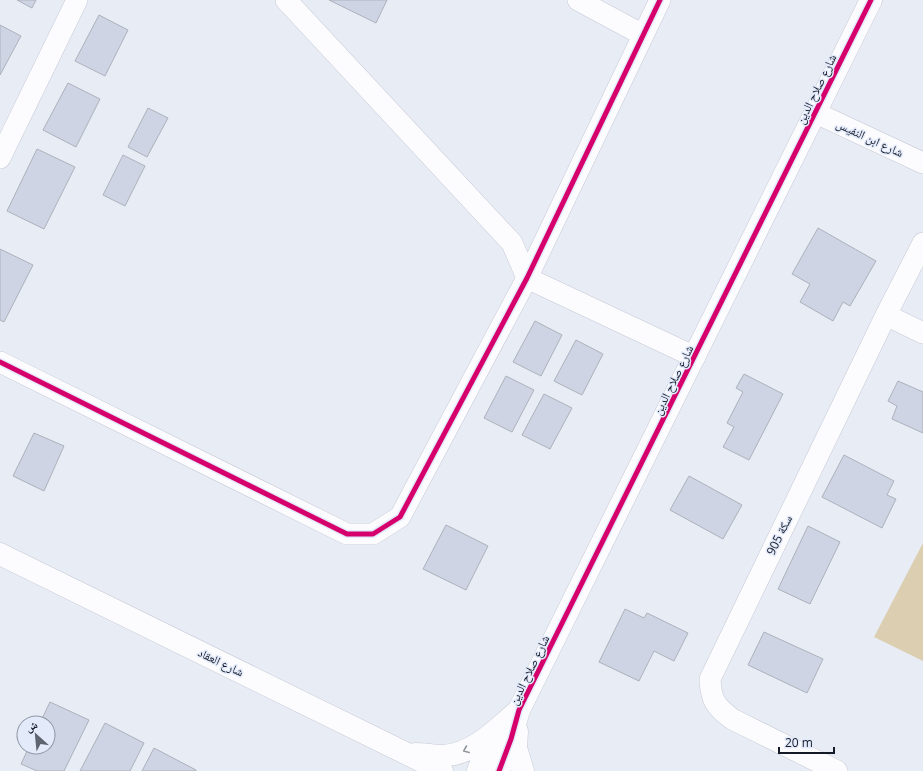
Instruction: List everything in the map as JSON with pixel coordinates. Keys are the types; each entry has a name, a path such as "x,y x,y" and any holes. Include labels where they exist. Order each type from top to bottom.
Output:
{"street":[{"path":"0,158 77,0"},
{"path":"286,0 512,243 528,278 695,357"},
{"path":"578,0 643,35"},
{"path":"0,362 347,534 372,534 400,517 528,278 660,0"},
{"name":"شارع صلاح الدين","path":"500,771 512,739 519,710 871,0"},
{"name":"شارع ابن النفيس","path":"816,113 923,163"},
{"name":"سكة 905","path":"837,771 732,719 719,709 711,695 710,679 886,315 923,243"},
{"path":"886,315 923,333"},
{"name":"شارع العقاد","path":"0,554 439,771"},
{"path":"405,753 444,756 462,752 480,744 519,710"},
{"path":"519,710 516,748 523,771"},
{"name":"شارع صلاح الدين","path":"478,771 483,758 499,732 519,710"}],"shaded area":[{"path":"923,543 923,661 874,637"}],"building":[{"path":"17,0 36,0 32,8"},
{"path":"329,0 387,0 376,23"},
{"path":"99,15 128,30 105,76 75,61"},
{"path":"0,25 21,36 0,75"},
{"path":"68,83 100,99 76,147 43,130"},
{"path":"148,108 168,118 147,157 128,147"},
{"path":"37,149 75,167 44,229 7,211"},
{"path":"123,155 145,166 125,206 103,195"},
{"path":"818,228 876,261 850,306 843,302 833,321 800,302 810,284 792,274"},
{"path":"0,249 33,265 4,322 0,320"},
{"path":"535,321 562,335 541,376 513,362"},
{"path":"576,340 603,354 582,395 554,381"},
{"path":"744,374 783,394 749,460 723,447 734,427 727,423 743,392 736,388"},
{"path":"506,376 534,390 512,432 484,418"},
{"path":"898,381 923,392 923,433 892,419 897,406 888,401"},
{"path":"544,394 572,408 550,449 522,435"},
{"path":"34,433 64,446 44,491 13,476"},
{"path":"844,455 894,481 887,495 896,499 882,528 822,497"},
{"path":"689,476 742,505 723,539 670,510"},
{"path":"446,525 488,546 466,590 423,569"},
{"path":"808,526 840,542 810,604 778,589"},
{"path":"625,609 644,618 647,613 688,633 674,661 654,651 639,681 599,662"},
{"path":"764,632 823,659 807,693 748,665"},
{"path":"50,702 89,720 64,771 37,771 21,764 25,755 56,755 56,715 44,715"},
{"path":"105,723 144,743 130,771 80,771"},
{"path":"154,748 196,770 196,771 142,771"}],"cycle path":[{"path":"0,362 347,534 373,534 400,517 527,278 660,0"},
{"path":"499,771 511,739 519,710 871,0"}]}
